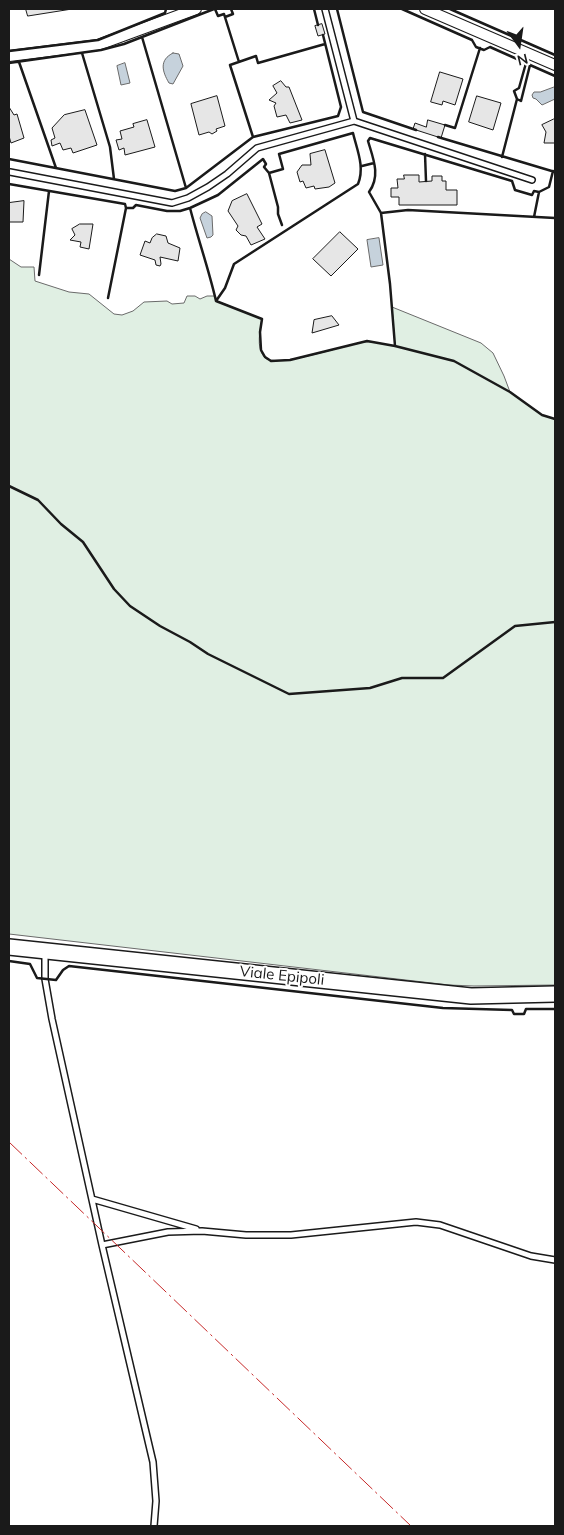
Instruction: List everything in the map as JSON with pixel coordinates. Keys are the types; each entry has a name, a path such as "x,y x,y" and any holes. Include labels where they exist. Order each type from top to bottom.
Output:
{"main road":[{"name":"Viale Epipoli","path":"9,947 471,996 555,994"}],"street":[{"path":"9,56 98,45 196,9"},
{"path":"425,9 555,65"}],"lane":[{"path":"326,9 354,121"},
{"path":"10,172 172,203 188,198 208,187 227,174 257,148 354,121 532,180"},
{"path":"45,951 46,979 52,1020 153,1462 156,1501 154,1526"},
{"path":"92,1199 202,1231"},
{"path":"102,1245 168,1232 202,1231 246,1235 291,1234 416,1222 440,1225 531,1256 555,1260"}],"green space":[{"path":"9,259 21,267 34,267 35,281 69,292 89,294 114,314 122,315 133,311 144,302 167,301 172,304 184,303 187,296 195,296 200,299 207,296 215,296 217,301 262,319 259,338 260,348 264,357 271,360 312,355 365,342 395,346 392,307 481,343 493,353 510,392 542,415 555,419 555,985 449,985 9,934"}],"shaded area":[{"path":"173,53 179,54 183,66 173,84 169,83 163,66 165,59"},
{"path":"125,63 130,83 121,85 117,66"},
{"path":"555,87 555,99 542,105 533,98 534,92"},
{"path":"206,212 212,216 213,235 207,238 200,218"},
{"path":"379,238 383,265 371,267 367,240"}],"building":[{"path":"26,9 72,9 28,16"},
{"path":"322,24 325,34 318,36 315,26"},
{"path":"440,72 463,79 455,105 443,101 442,105 431,102"},
{"path":"281,81 286,87 289,87 302,120 290,123 286,115 277,117 274,106 276,103 269,100 277,93 273,86"},
{"path":"217,96 225,126 216,129 217,131 212,134 209,132 199,135 191,104"},
{"path":"477,96 501,103 493,130 469,122"},
{"path":"9,107 14,115 17,114 24,138 11,143 9,136"},
{"path":"85,110 97,145 73,153 71,148 63,150 60,143 52,146 51,140 55,138 52,128 64,115"},
{"path":"554,119 555,143 544,143 546,132 542,125"},
{"path":"147,120 155,147 125,155 124,148 119,150 116,140 122,139 120,131 134,127 133,124"},
{"path":"428,120 445,125 441,138 413,129 415,123 426,127"},
{"path":"325,150 335,183 329,187 315,189 314,186 306,188 303,181 300,182 297,172 302,165 311,165 310,154"},
{"path":"404,175 419,175 419,182 432,181 432,176 442,176 442,181 446,181 446,190 457,190 457,205 399,205 399,197 391,197 391,188 398,188 397,179 404,179"},
{"path":"247,194 262,224 257,227 265,239 251,245 246,236 241,235 236,230 238,226 228,211 232,201"},
{"path":"24,201 23,222 9,222 9,203"},
{"path":"80,224 93,224 89,249 80,247 81,242 70,240 75,235 72,229"},
{"path":"340,232 358,249 331,276 313,259"},
{"path":"157,234 166,236 168,243 180,248 178,261 160,257 160,266 156,265 155,260 140,255 145,241 150,243"},
{"path":"332,316 339,325 312,333 314,320"}],"wall":[{"path":"9,51 98,40 165,13 166,9"},
{"path":"9,63 101,50 124,44 214,9"},
{"path":"215,9 218,16 224,14 239,62"},
{"path":"225,17 233,14 231,9"},
{"path":"314,9 318,25"},
{"path":"337,9 363,112 416,130"},
{"path":"402,9 472,40 476,47 484,50 490,47 526,63 519,88 514,91 517,99"},
{"path":"450,9 555,55"},
{"path":"9,159 175,191 186,188 253,137 338,116 341,107 323,35"},
{"path":"142,37 186,188"},
{"path":"253,137 230,65 256,56 258,63 325,44"},
{"path":"445,125 455,128 480,48"},
{"path":"82,53 110,147 114,179"},
{"path":"19,62 56,168"},
{"path":"502,157 517,99 521,101 530,65 555,76"},
{"path":"9,184 125,204 126,208 133,208 136,205 167,211 180,211 218,195 263,159 266,164 264,167 269,173 283,169 279,154 353,133 361,165 358,184 234,264 225,288 216,301"},
{"path":"438,137 555,172"},
{"path":"381,213 369,192 375,180 374,160 368,141 370,138 512,181 515,190 532,195 534,191 539,192"},
{"path":"425,154 426,181"},
{"path":"362,166 374,163"},
{"path":"534,217 539,192 549,187 553,171"},
{"path":"269,173 282,225"},
{"path":"39,275 49,191"},
{"path":"108,298 126,208"},
{"path":"190,208 216,301 262,319 260,332 261,350 265,357 271,361 290,360 367,341 395,346 454,361 510,392 542,415 555,419"},
{"path":"395,346 390,284 381,213 408,210 555,218"},
{"path":"9,486 38,500 61,524 83,542 114,589 130,606 208,654 289,694 370,688 402,678 443,678 515,626 555,622"},
{"path":"9,961 30,964 37,978 56,980 63,970 69,966 443,1008 512,1010 514,1014 524,1014 526,1009 555,1009"}],"power":[{"path":"9,1142 411,1526"}]}
